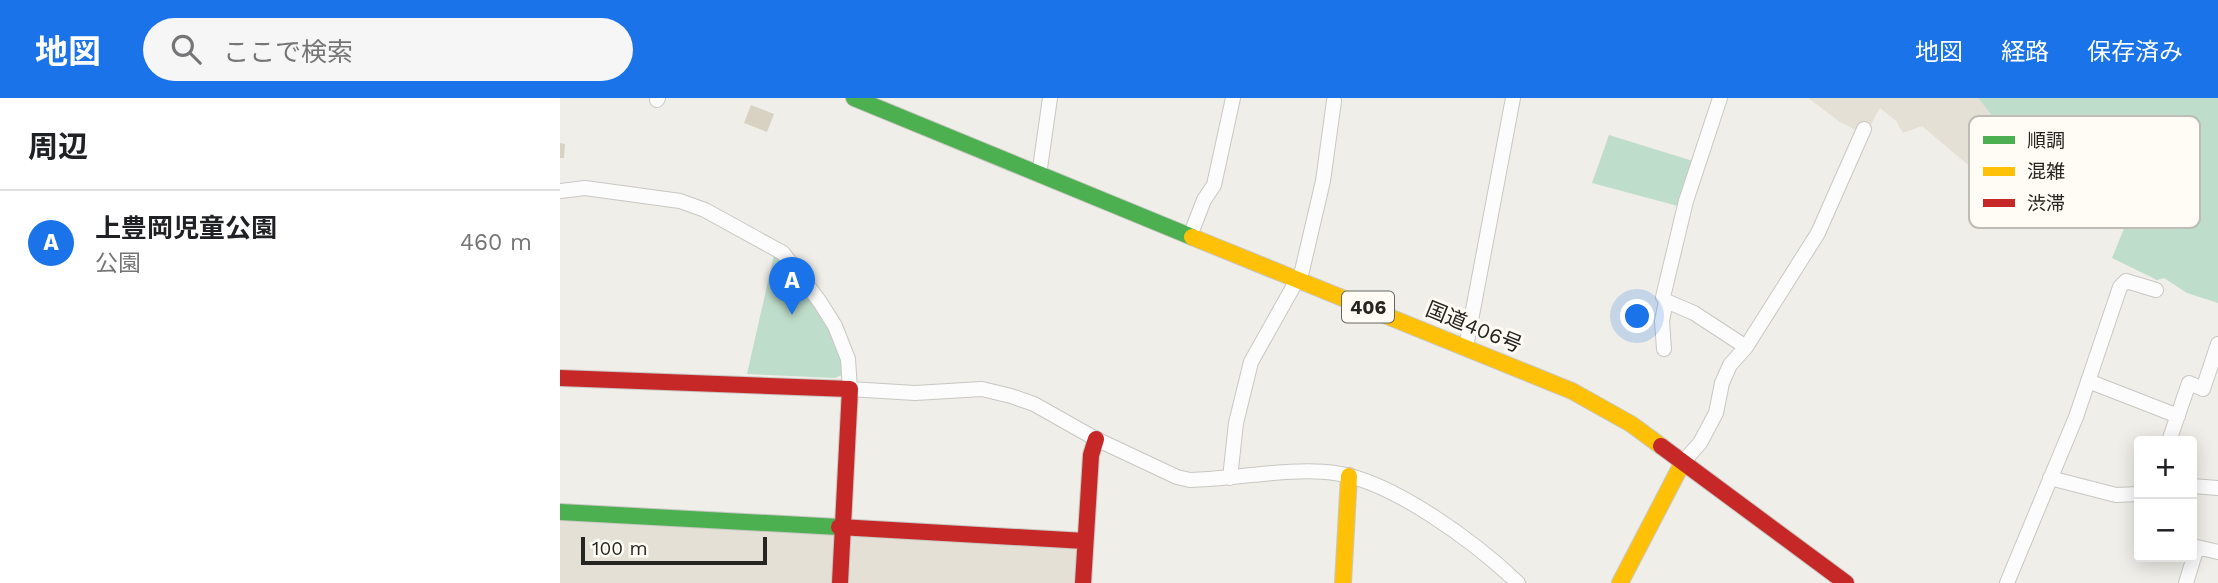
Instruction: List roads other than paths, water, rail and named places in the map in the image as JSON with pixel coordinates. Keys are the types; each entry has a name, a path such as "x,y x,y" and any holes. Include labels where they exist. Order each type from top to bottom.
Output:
{"main road":[{"name":"国道406号","path":"854,98 1572,391 1631,424 1846,583"},
{"path":"560,378 850,389 840,583"},
{"path":"1083,583 1091,455 1096,439"},
{"path":"1619,583 1683,462"},
{"path":"1343,583 1349,476"},
{"path":"560,512 1085,541"}],"street":[{"path":"1039,175 1050,98"},
{"path":"1190,236 1204,200 1214,185 1233,98"},
{"path":"1466,346 1513,98"},
{"path":"1720,98 1686,201 1663,296 1666,301 1695,313 1746,347"},
{"path":"1230,478 1237,423 1251,362 1303,271 1323,181 1334,101"},
{"path":"1683,462 1700,443 1716,413 1730,365 1746,347 1818,233 1864,129"},
{"path":"560,191 585,188 680,201 705,210 783,253 835,326 848,359 850,389 915,393 982,389 1034,404 1096,439 1177,477 1190,480 1309,472 1349,476 1384,488 1438,520 1488,554 1518,583"},
{"path":"2007,583 2088,381 2120,287 2126,281 2156,290"},
{"path":"1664,349 1662,321 1666,301"},
{"path":"2171,436 2189,383 2203,389 2218,344"},
{"path":"2088,381 2178,416"},
{"path":"2050,478 2116,495 2134,494"},
{"path":"2197,486 2218,488"},
{"path":"2186,583 2197,547 2218,552"}],"place":[{"name":"上豊岡児童公園","path":"792,315"}]}
